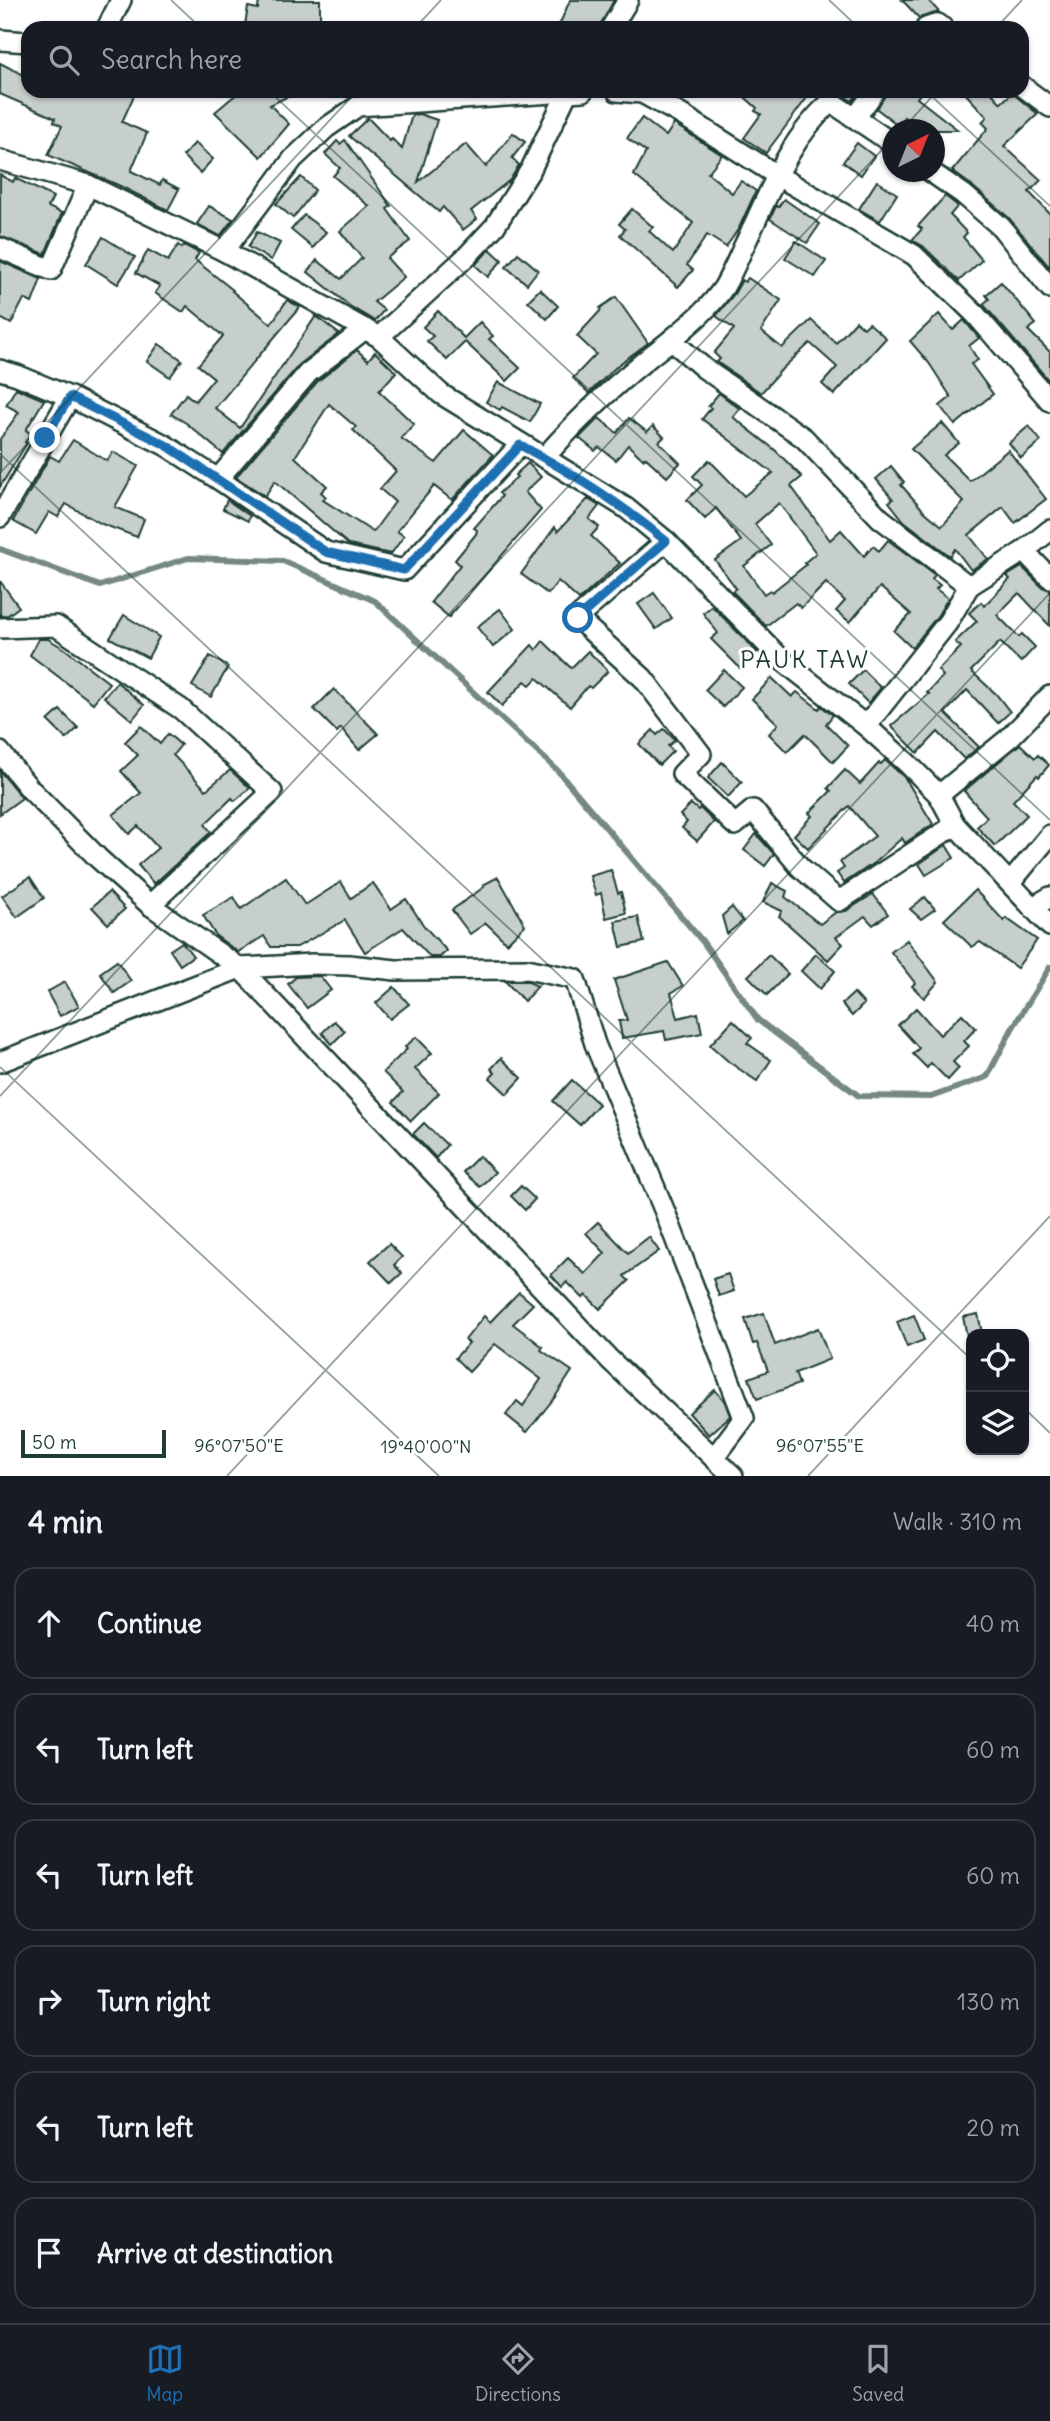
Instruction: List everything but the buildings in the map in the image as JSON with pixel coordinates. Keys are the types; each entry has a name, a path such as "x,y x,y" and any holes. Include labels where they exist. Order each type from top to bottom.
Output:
{"street":[{"path":"110,21 121,0"},
{"path":"615,21 628,0"},
{"path":"0,40 21,42"},
{"path":"1029,91 1050,107"},
{"path":"224,251 293,159 326,128 358,106 473,98"},
{"path":"218,479 308,373 372,333 467,256 495,226 531,169 569,98"},
{"path":"651,98 914,255 975,314 1050,401"},
{"path":"856,117 870,98"},
{"path":"544,458 576,421 625,375 705,310 724,286 778,176 806,128 831,102 882,136"},
{"path":"0,160 88,185 224,251 372,333 441,394 626,508 666,541 782,660 866,726 939,795 956,825 1042,917 1050,897"},
{"path":"945,181 1000,227 1050,288"},
{"path":"0,248 51,270 88,185"},
{"path":"671,340 705,369 804,438 880,518 969,586"},
{"path":"0,370 70,397 166,445 326,552 404,570 520,445"},
{"path":"2,513 70,397"},
{"path":"866,726 948,622 969,586 1024,551 1050,530"},
{"path":"666,541 578,618 643,678 701,754 682,774 735,825 753,810 800,867 839,901 956,825"},
{"path":"1024,551 1050,578"},
{"path":"0,628 56,626 181,709 272,792 150,905"},
{"path":"939,795 1009,738 1050,696"},
{"path":"0,752 40,799 98,858 150,905 240,968 610,1360 733,1476"},
{"path":"1011,882 1050,835"},
{"path":"0,1062 240,968 312,964 396,970 527,969 575,979 595,1044 665,1212 744,1418 713,1458"}],"waterway":[{"path":"0,549 100,586 188,558 283,561 375,601 558,771 703,942 758,1020 859,1096 931,1097 987,1077 1012,1029 1050,967"}],"district":[{"name":"PAUK TAW","path":"805,660"}],"route":[{"path":"45,438 70,397 166,445 326,552 404,570 520,445 588,482 626,508 666,541 578,618"}]}
